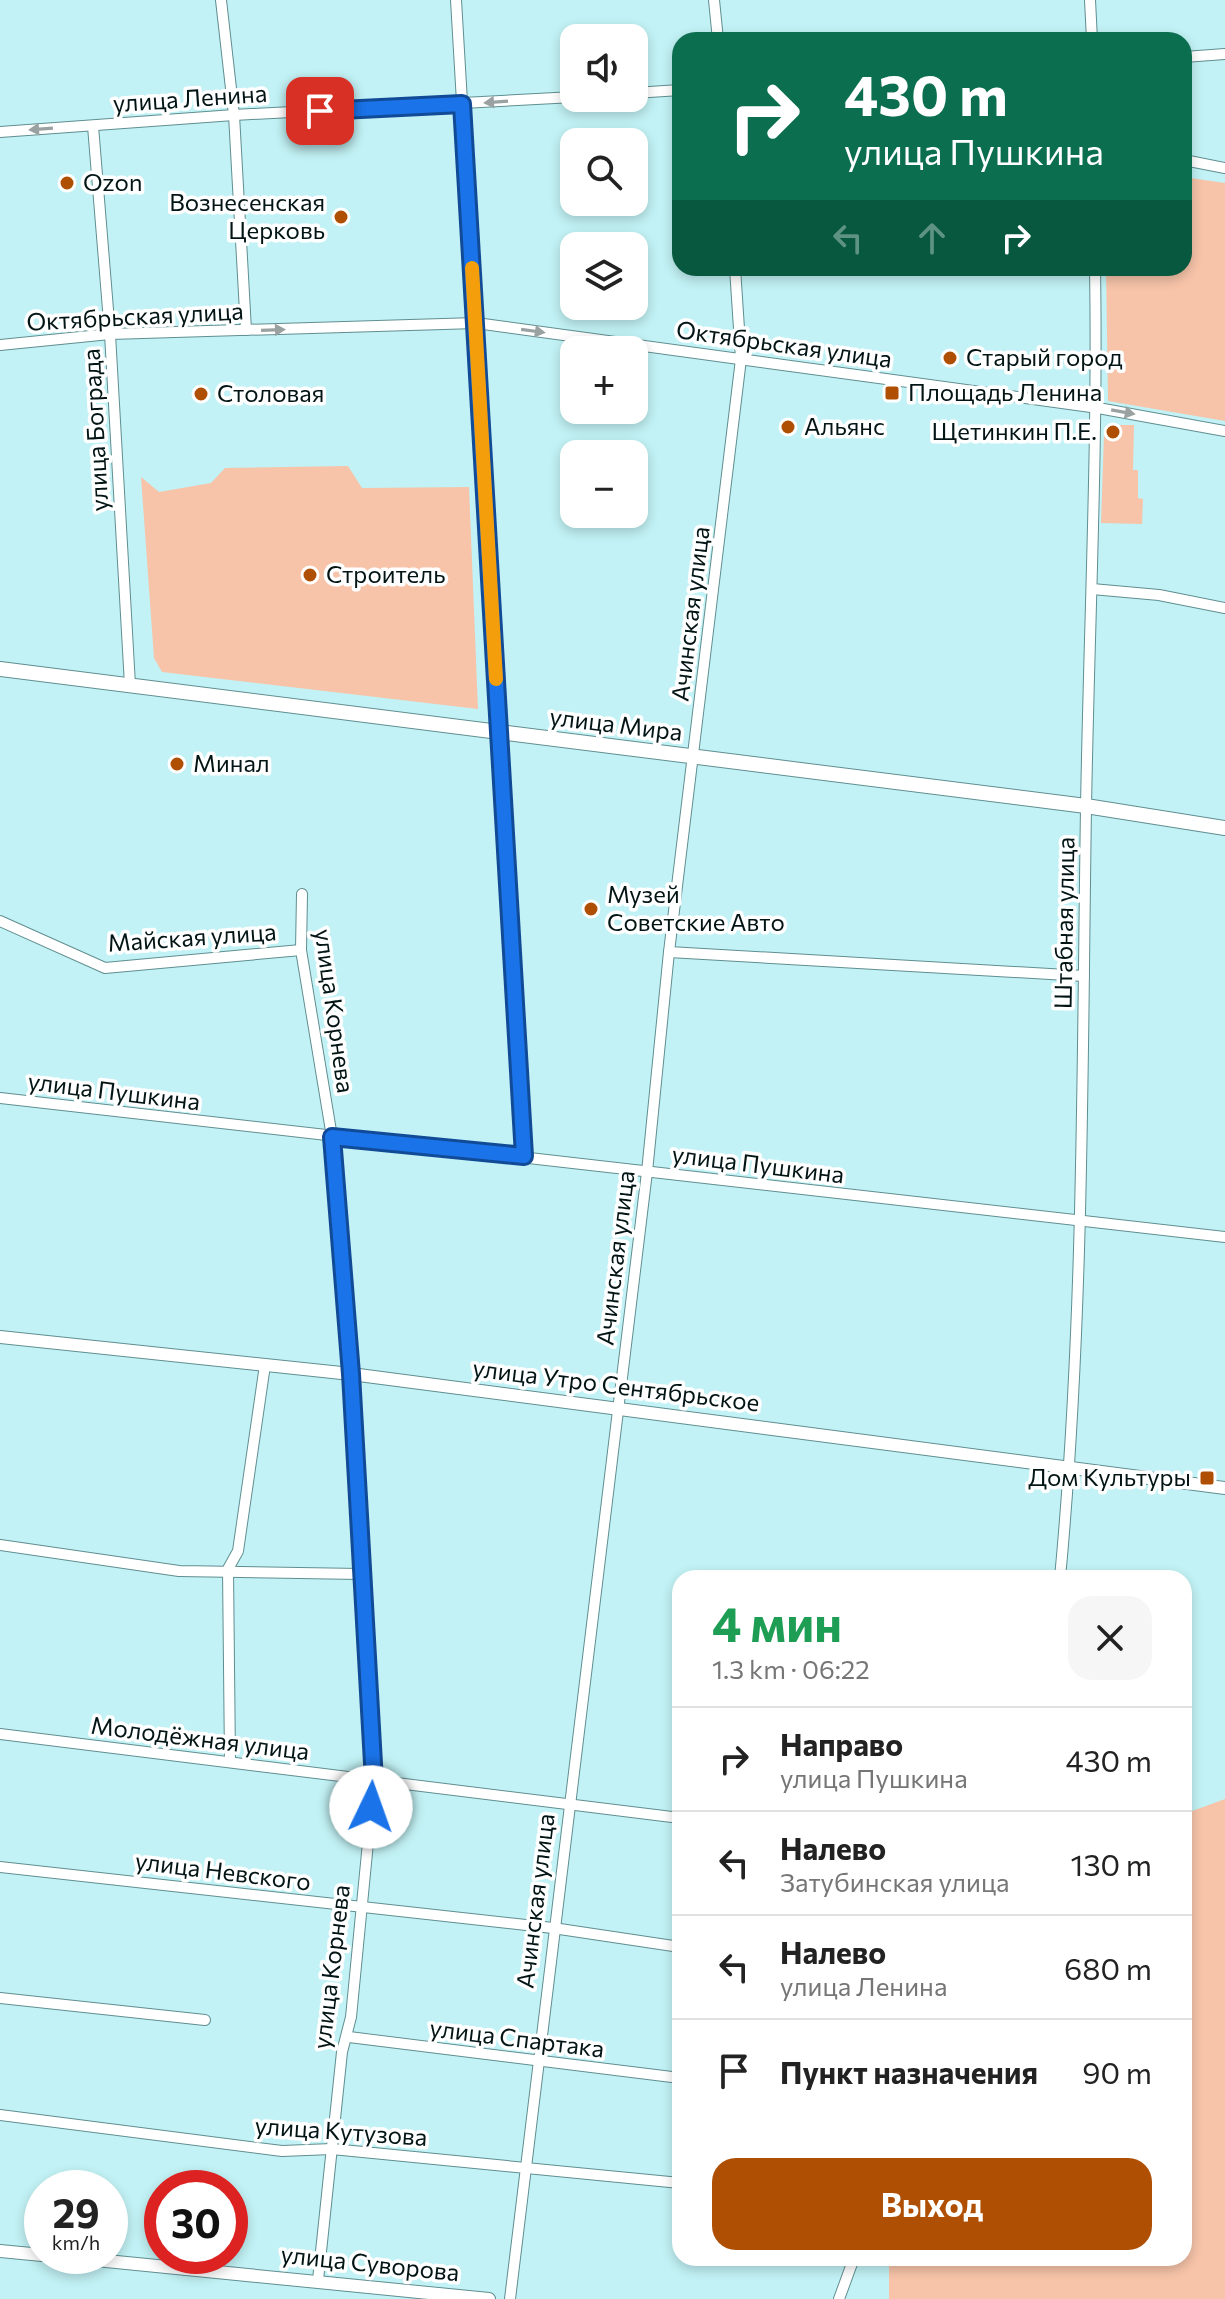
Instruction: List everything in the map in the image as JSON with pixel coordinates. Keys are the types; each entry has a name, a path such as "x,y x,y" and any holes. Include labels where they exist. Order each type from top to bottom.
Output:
{"main road":[{"name":"улица Мира","path":"0,669 1086,806 1225,828"}],"street":[{"path":"221,0 234,115 246,330"},
{"path":"456,0 524,1156"},
{"path":"714,0 717,32"},
{"path":"1090,0 1092,32"},
{"path":"1192,56 1225,54"},
{"path":"648,92 672,91"},
{"name":"улица Ленина","path":"0,132 234,115 560,98"},
{"name":"улица Бограда","path":"93,126 110,334 130,685"},
{"path":"1192,162 1225,168"},
{"name":"Ачинская улица","path":"510,2299 567,1805 619,1408 669,952 741,359 736,276"},
{"name":"Штабная улица","path":"1061,1570 1070,1467 1081,1222 1086,806 1098,408 1095,276"},
{"name":"Октябрьская улица","path":"0,345 110,334 476,323 1098,408 1225,431"},
{"path":"1092,589 1159,595 1225,608"},
{"name":"улица Корнева","path":"302,894 301,950 332,1137 351,1374 374,1781 359,1909 349,2037 342,2052 318,2280"},
{"name":"Майская улица","path":"0,921 105,968 301,950"},
{"path":"669,952 1084,976"},
{"name":"улица Пушкина","path":"0,1098 1225,1237"},
{"name":"улица Утро Сентябрьское","path":"0,1337 351,1374 1225,1488"},
{"path":"230,1762 228,1569 238,1551 265,1365"},
{"path":"0,1545 179,1571 228,1569 261,1574 360,1574"},
{"name":"Молодёжная улица","path":"0,1734 672,1817"},
{"name":"улица Невского","path":"0,1867 553,1928 672,1946"},
{"path":"0,1998 205,2020"},
{"name":"улица Спартака","path":"349,2037 537,2063 672,2077"},
{"name":"улица Кутузова","path":"0,2115 282,2151 332,2149 672,2182"},
{"path":"0,2251 24,2253"},
{"name":"улица Суворова","path":"128,2263 489,2299"},
{"path":"839,2299 851,2266"}],"shaded area":[{"path":"1192,178 1225,183 1225,421 1108,401 1106,276 1192,276"},
{"path":"1119,425 1134,425 1133,470 1138,470 1138,498 1143,499 1142,524 1101,523 1104,435"},
{"name":"Строитель","path":"348,466 362,488 469,487 478,709 162,672 154,658 141,477 159,492 211,483 225,468"},
{"path":"1225,1799 1225,2299 889,2299 889,2266 1192,2266 1192,1811"}],"slow traffic":[{"path":"472,268 496,679"}],"place":[{"name":"Ozon","path":"67,183"},
{"name":"Вознесенская Церковь","path":"341,217"},
{"name":"Старый город","path":"950,358"},
{"name":"Площадь Ленина","path":"892,393"},
{"name":"Столовая","path":"201,394"},
{"name":"Альянс","path":"788,427"},
{"name":"Щетинкин П.Е.","path":"1113,432"},
{"name":"Строитель","path":"310,575"},
{"name":"Минал","path":"177,764"},
{"name":"Музей Советские Авто","path":"591,909"},
{"name":"Дом Культуры","path":"1207,1478"}],"route":[{"path":"320,111 462,104 524,1156 332,1137 351,1374 374,1781 371,1807"}]}
